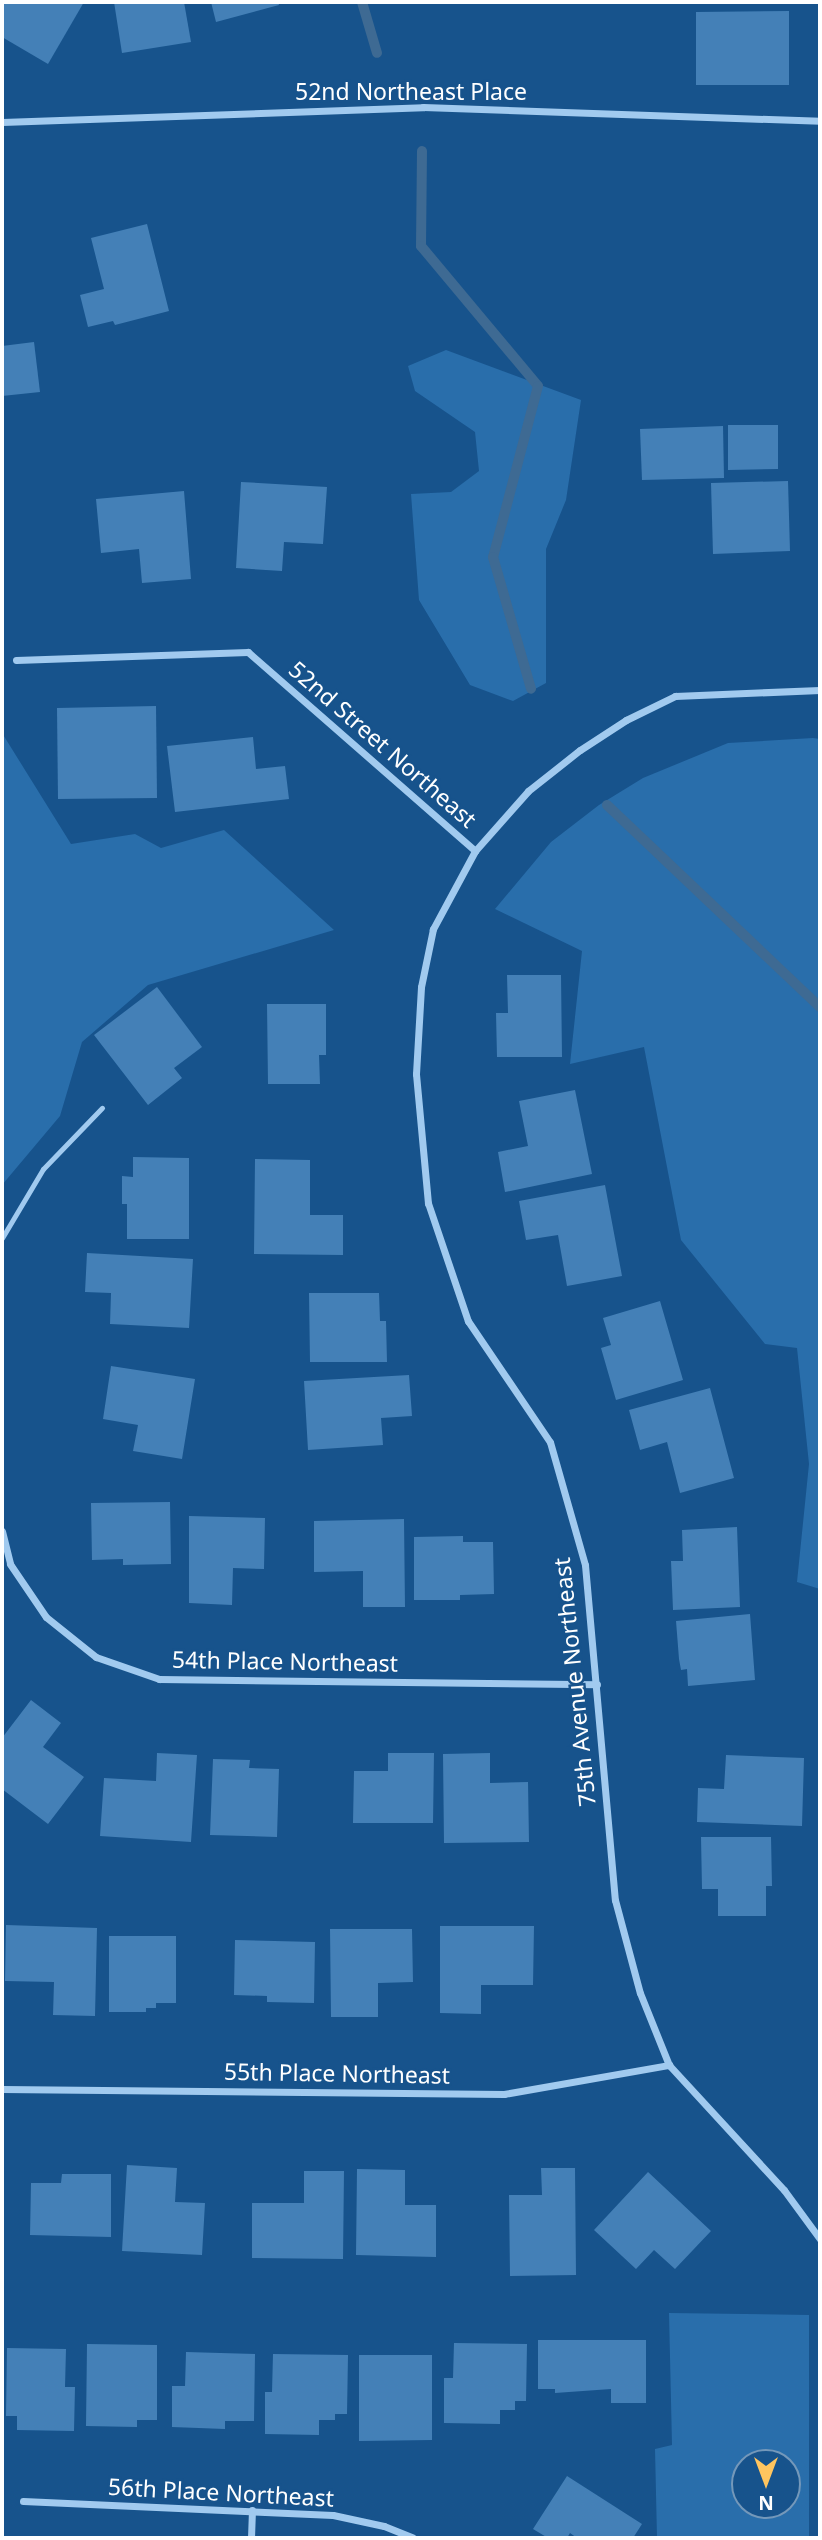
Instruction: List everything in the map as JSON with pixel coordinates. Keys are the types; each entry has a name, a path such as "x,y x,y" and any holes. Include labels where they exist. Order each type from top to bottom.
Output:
{"street":[{"name":"52nd Northeast Place","path":"2,122 423,107 820,121"},
{"name":"52nd Street Northeast","path":"16,660 247,652 475,850 528,791 580,750 626,720 675,696 820,690"},
{"name":"75th Avenue Northeast","path":"475,850 433,929 421,988 416,1074 428,1203 468,1321 550,1442 585,1565 615,1900 639,1993 669,2065 784,2190 820,2239"},
{"name":"54th Place Northeast","path":"2,1531 10,1564 46,1617 96,1657 159,1679 597,1684"},
{"name":"55th Place Northeast","path":"2,2089 504,2094 669,2065"},
{"name":"56th Place Northeast","path":"23,2501 333,2515 384,2526 413,2538"},
{"path":"251,2538 252,2510"}],"lane":[{"path":"2,1238 43,1169 102,1108"}],"shaded area":[{"path":"446,350 581,400 566,500 546,549 546,683 513,701 470,685 419,600 411,494 451,492 479,471 475,432 415,391 408,366"},
{"path":"2,733 71,844 135,834 161,848 224,830 334,930 148,985 82,1042 60,1116 2,1185"},
{"path":"820,739 820,1589 797,1582 809,1464 797,1348 765,1344 681,1240 644,1047 570,1064 582,951 495,909 551,842 599,805 643,778 728,743"},
{"path":"669,2313 809,2315 809,2538 657,2538 655,2449 672,2445"}],"building":[{"path":"2,2 84,2 48,64 2,37"},
{"path":"114,2 184,2 191,42 122,53"},
{"path":"211,2 278,2 279,5 216,22"},
{"path":"789,11 789,85 696,85 696,12"},
{"path":"147,224 169,311 115,325 113,321 88,327 80,295 104,289 91,238"},
{"path":"34,342 40,392 2,396 2,346"},
{"path":"728,425 778,425 778,469 728,470"},
{"path":"723,426 724,478 642,480 640,429"},
{"path":"788,481 790,551 713,554 711,483"},
{"path":"241,482 327,487 323,544 284,542 282,571 236,568"},
{"path":"184,491 191,579 142,583 139,549 101,553 96,499"},
{"path":"156,706 157,798 58,799 57,708"},
{"path":"253,737 256,769 285,766 289,799 175,812 167,746"},
{"path":"507,975 561,975 562,1057 497,1057 496,1013 508,1013"},
{"path":"157,987 202,1047 174,1068 182,1078 148,1105 94,1035"},
{"path":"267,1004 326,1004 326,1055 319,1055 320,1084 268,1084"},
{"path":"575,1090 592,1174 505,1192 498,1152 528,1146 519,1101"},
{"path":"133,1157 189,1158 189,1239 127,1239 127,1204 122,1204 122,1176 133,1177"},
{"path":"255,1159 310,1160 310,1215 343,1215 343,1255 254,1254"},
{"path":"605,1185 622,1276 567,1286 558,1235 526,1240 519,1201"},
{"path":"87,1253 193,1259 189,1328 110,1324 111,1293 85,1292"},
{"path":"309,1293 379,1293 380,1321 386,1321 387,1362 310,1362"},
{"path":"660,1301 683,1380 616,1400 601,1348 611,1345 603,1318"},
{"path":"111,1366 195,1379 182,1459 133,1451 138,1425 103,1419"},
{"path":"409,1375 412,1416 381,1418 383,1445 308,1450 304,1381"},
{"path":"710,1388 734,1478 680,1493 667,1442 640,1450 629,1410"},
{"path":"170,1502 171,1564 123,1565 123,1559 92,1560 91,1503"},
{"path":"189,1516 265,1518 264,1569 233,1568 232,1605 189,1603"},
{"path":"404,1519 405,1607 363,1607 363,1571 314,1572 314,1521"},
{"path":"737,1527 740,1607 673,1610 671,1561 683,1561 682,1530"},
{"path":"463,1536 463,1542 493,1542 494,1594 460,1595 460,1600 414,1600 414,1537"},
{"path":"750,1614 755,1680 688,1686 687,1669 681,1670 676,1621"},
{"path":"31,1700 61,1723 43,1747 84,1777 48,1824 2,1789 2,1738"},
{"path":"157,1753 197,1755 191,1842 100,1836 104,1778 156,1781"},
{"path":"388,1753 434,1753 433,1823 353,1823 354,1771 388,1771"},
{"path":"490,1753 490,1783 528,1782 529,1842 444,1843 443,1754"},
{"path":"726,1755 804,1758 802,1826 697,1822 698,1788 724,1789"},
{"path":"213,1759 250,1760 249,1768 279,1769 277,1837 210,1835"},
{"path":"701,1837 771,1837 772,1886 766,1886 766,1916 718,1916 718,1889 702,1889"},
{"path":"6,1925 97,1928 95,2016 53,2015 54,1982 5,1981"},
{"path":"440,1926 534,1926 533,1985 481,1985 481,2014 440,2013"},
{"path":"330,1929 412,1929 413,1982 378,1983 378,2017 331,2017"},
{"path":"109,1936 176,1936 176,2003 156,2003 156,2008 146,2008 146,2012 109,2012"},
{"path":"235,1940 315,1942 314,2003 267,2002 267,1996 234,1995"},
{"path":"127,2165 177,2168 175,2202 205,2203 202,2255 122,2251"},
{"path":"541,2168 575,2168 576,2275 510,2276 509,2195 542,2195"},
{"path":"357,2169 405,2170 405,2205 436,2205 436,2257 356,2255"},
{"path":"304,2171 344,2171 343,2259 252,2258 252,2203 304,2203"},
{"path":"648,2172 711,2231 675,2269 654,2250 636,2269 594,2230"},
{"path":"62,2174 111,2174 111,2237 30,2235 31,2183 61,2183"},
{"path":"538,2340 646,2340 646,2403 611,2403 611,2389 555,2393 555,2389 538,2389"},
{"path":"454,2343 527,2344 526,2401 515,2401 515,2410 500,2410 500,2424 444,2423 444,2378 453,2378"},
{"path":"87,2344 157,2345 157,2420 137,2420 137,2427 86,2426"},
{"path":"7,2348 66,2349 65,2387 75,2387 74,2431 17,2430 17,2416 6,2416"},
{"path":"186,2352 255,2354 254,2421 225,2421 225,2429 172,2427 172,2386 185,2386"},
{"path":"273,2354 348,2355 347,2414 335,2414 335,2420 319,2420 319,2435 265,2434 265,2392 272,2392"},
{"path":"359,2355 432,2355 432,2440 359,2441"},
{"path":"567,2476 642,2524 633,2538 577,2538 570,2533 567,2538 548,2538 533,2529"}],"waterway":[{"path":"362,2 377,53"},
{"path":"422,151 421,246 538,386 493,557 531,689"},
{"path":"607,805 820,1007"}]}
